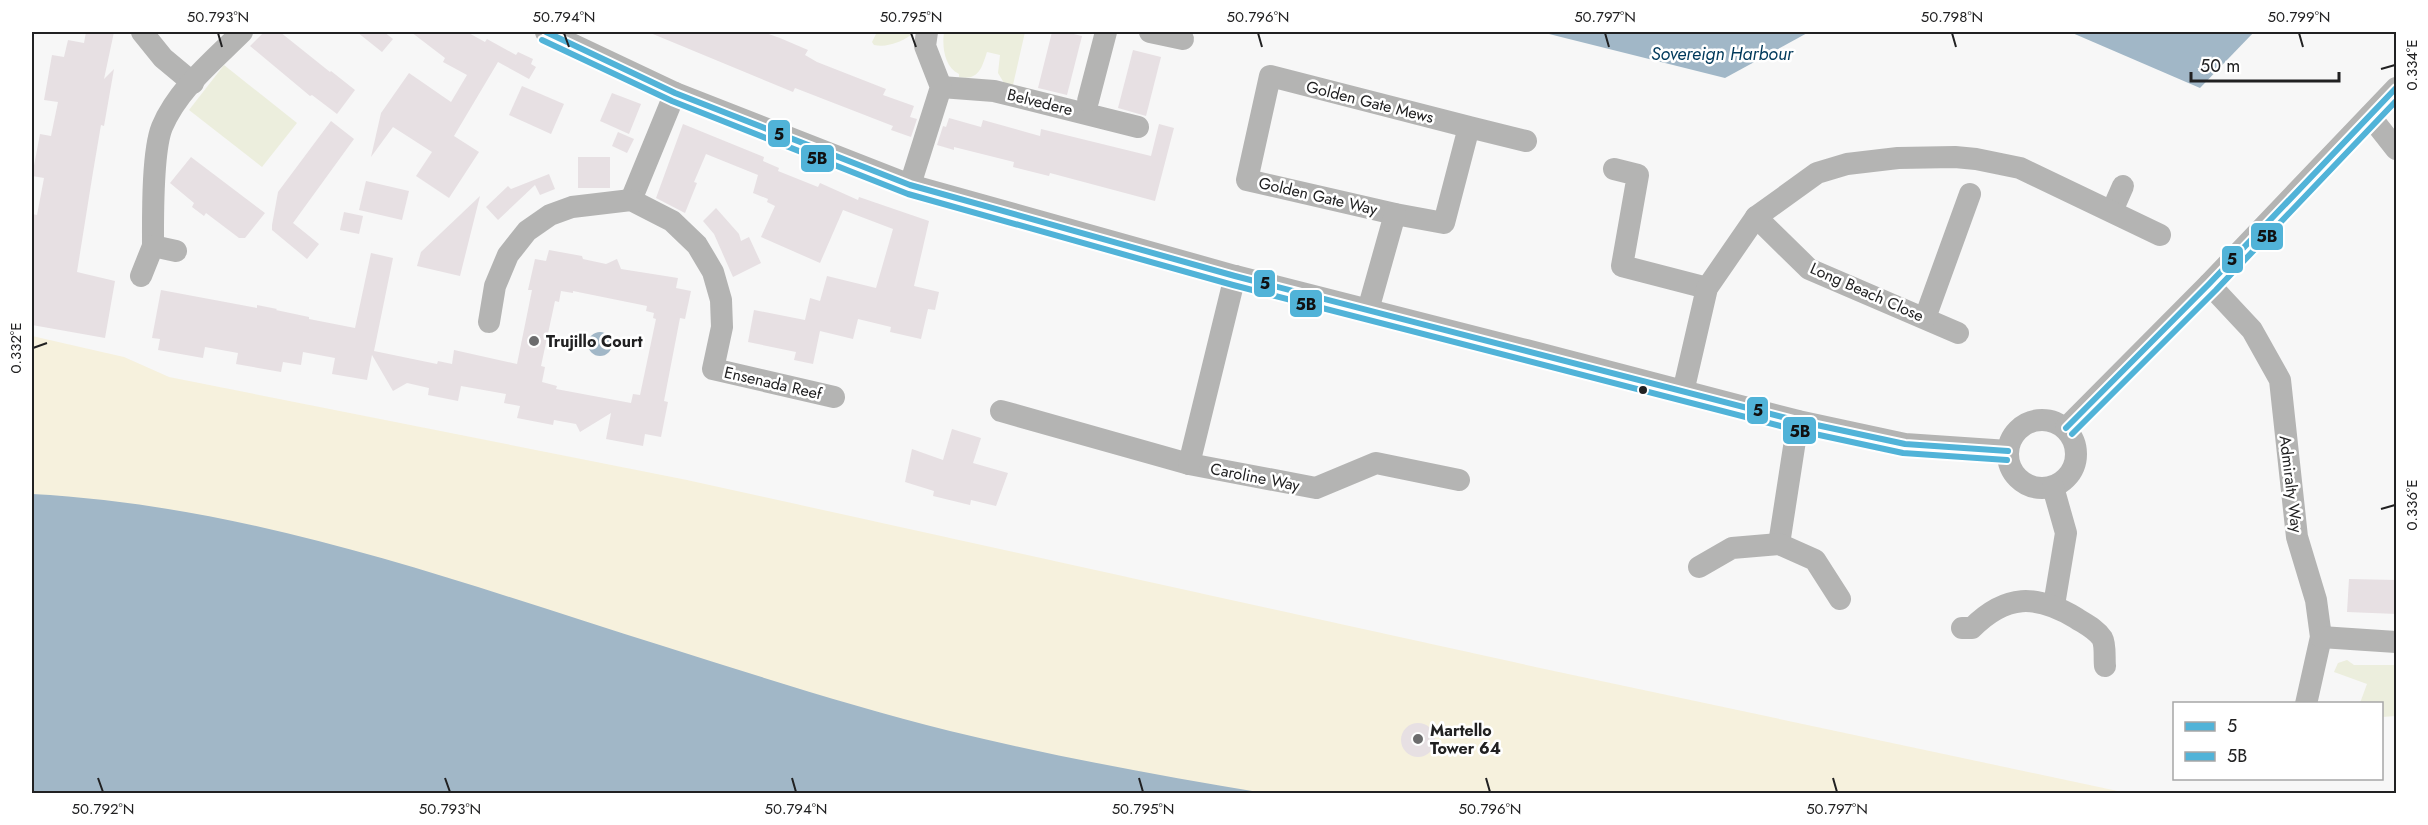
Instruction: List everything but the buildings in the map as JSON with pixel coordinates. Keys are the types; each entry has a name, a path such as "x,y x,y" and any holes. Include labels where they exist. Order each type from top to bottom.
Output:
{"street":[{"path":"141,32 163,58 193,83"},
{"path":"141,276 153,246 157,147 162,127 176,102 242,32"},
{"path":"546,32 675,93 910,185 1235,276 1798,421 1905,444 2008,452"},
{"path":"910,185 941,87 925,46 927,32"},
{"path":"1089,101 1106,32"},
{"path":"1150,32 1183,39"},
{"name":"Golden Gate Mews","path":"1270,76 1526,141"},
{"name":"Golden Gate Way","path":"1270,76 1247,180 1395,214 1368,310"},
{"name":"Belvedere","path":"941,87 994,91 1138,128"},
{"path":"2066,428 2209,284 2397,88"},
{"path":"489,322 495,286 508,255 526,231 550,215 572,207 630,200 675,93"},
{"path":"2370,116 2397,149"},
{"path":"1395,214 1444,223 1469,127"},
{"path":"1683,392 1707,288 1756,217 1817,173 1847,164 1938,157 1977,159 2020,168 2160,235"},
{"path":"1614,169 1638,175 1622,266 1707,288"},
{"path":"2112,212 2123,186"},
{"path":"1925,318 1970,194"},
{"name":"Ensenada Reef","path":"630,200 672,221 697,245 713,272 721,300 722,327 713,369 834,397"},
{"name":"Long Beach Close","path":"1756,217 1809,269 1958,333"},
{"path":"153,246 176,251"},
{"name":"Caroline Way","path":"1189,464 1235,276"},
{"name":"Admiralty Way","path":"2209,284 2252,330 2280,380 2297,537 2316,600 2321,637 2306,702"},
{"name":"Caroline Way","path":"1001,411 1189,464 1316,488 1376,463 1459,480"},
{"path":"2042,419 2055,421 2066,428 2077,449 2076,462 2071,473 2063,482 2052,487 2034,488 2017,478 2012,470 2008,452 2011,439 2019,429 2029,422 2042,419"},
{"path":"1779,544 1798,421"},
{"path":"2052,487 2066,533 2054,605"},
{"path":"1699,567 1732,548 1779,544 1815,560 1840,599"},
{"path":"1962,628 1972,628 1987,614 2018,599 2054,605 2094,629 2103,639 2105,666"},
{"path":"2321,637 2397,642"}],"green space":[{"path":"877,32 915,32 896,43 879,46 872,42"},
{"path":"944,32 1025,32 1013,85 1004,83 998,73 1000,55 987,52 979,72 971,77 959,77 945,56"},
{"path":"224,65 297,123 262,167 189,110"},
{"path":"2347,660 2354,665 2396,665 2396,716 2383,717 2383,702 2360,702 2367,684 2334,672 2338,663"}],"sand":[{"path":"32,336 124,357 169,377 687,480 1554,671 2127,793 537,793 32,590"}],"water":[{"name":"Sovereign Harbour","path":"1541,32 1809,32 1725,78"},
{"path":"2070,32 2254,32 2200,88"},
{"name":"Trujillo Court","path":"600,332 605,333 611,339 611,349 605,355 600,356 595,355 589,349 588,344 589,339 595,333"},
{"path":"32,494 114,501 274,530 429,572 770,680 914,722 1067,757 1264,793 32,793"}],"transit line":[{"name":"5","path":"546,32 675,93 910,185 1235,276 1798,421 1905,444 2008,451"},
{"name":"5B","path":"542,40 672,101 908,194 1233,285 1796,430 1903,453 2007,460"},
{"name":"5","path":"2066,428 2209,284 2396,88"},
{"name":"5B","path":"2072,434 2216,290 2396,101"}],"place":[{"name":"Trujillo Court","path":"534,341"},
{"name":"Martello Tower 64","path":"1418,739"}]}
